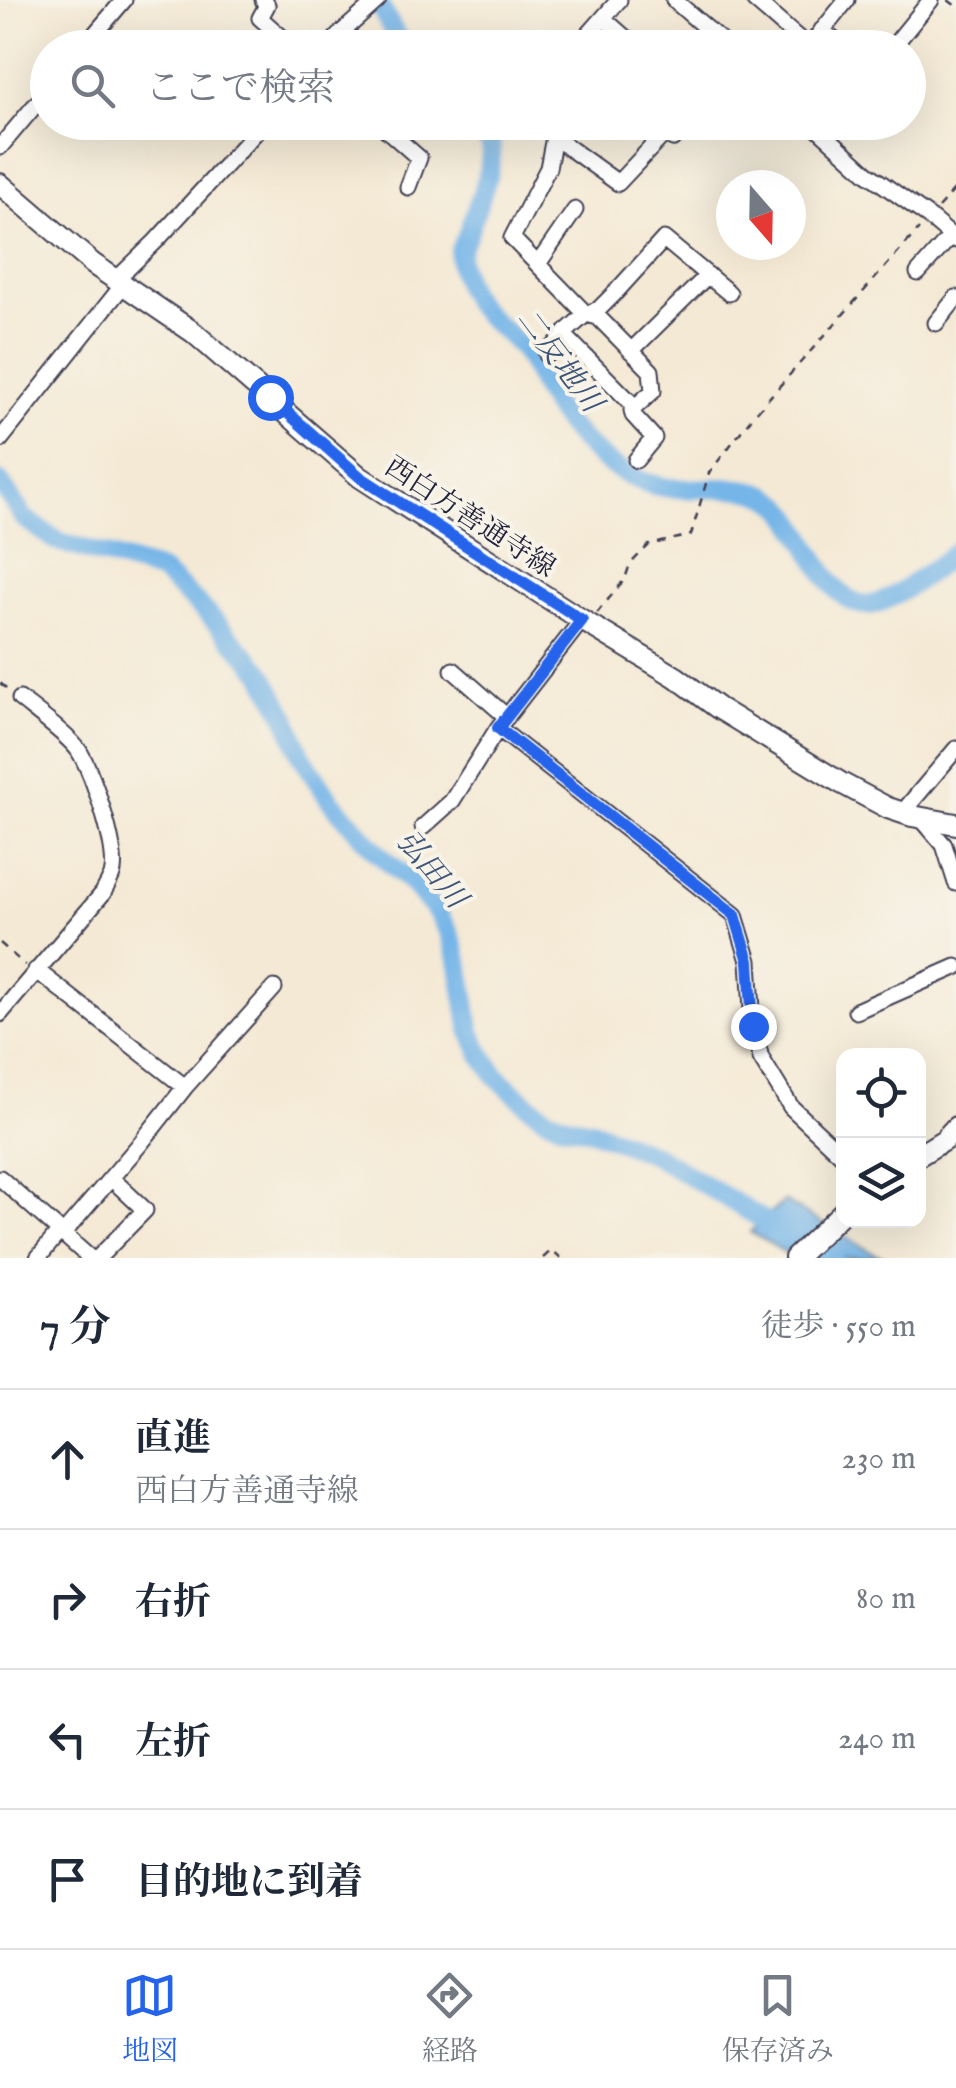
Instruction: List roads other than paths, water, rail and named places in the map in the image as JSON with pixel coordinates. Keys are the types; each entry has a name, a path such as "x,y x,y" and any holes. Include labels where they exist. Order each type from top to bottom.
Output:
{"main road":[{"name":"西白方善通寺線","path":"0,184 93,264 192,332 360,477 840,784 888,808 956,824"},
{"path":"926,1151 956,1127"},
{"path":"795,1258 836,1218"}],"street":[{"path":"98,30 124,0"},
{"path":"262,0 267,4 260,18 274,30"},
{"path":"592,30 619,0"},
{"path":"674,0 708,30"},
{"path":"754,0 788,30"},
{"path":"907,30 931,0"},
{"path":"822,30 842,2"},
{"path":"343,30 372,6"},
{"path":"602,18 616,30"},
{"path":"0,147 30,111"},
{"path":"0,440 119,282 249,140"},
{"path":"398,140 419,158 408,187"},
{"path":"553,140 548,168 512,238 586,314 598,317 651,371 653,391 632,410 632,416 654,438 636,460"},
{"path":"559,140 618,184 658,140"},
{"path":"831,140 867,173 954,238 918,273"},
{"path":"538,264 575,210"},
{"path":"547,355 586,314 599,309 664,239 729,293"},
{"path":"631,351 708,275"},
{"path":"936,323 956,298"},
{"path":"564,335 635,407"},
{"path":"424,827 452,801 503,722 582,620"},
{"path":"454,670 503,722 735,915 749,961 753,1026 761,1058 791,1107 836,1149"},
{"path":"0,1014 103,892 113,873 112,850 78,748 20,699"},
{"path":"956,749 911,815 944,845 956,882"},
{"path":"856,1011 956,967"},
{"path":"35,971 185,1087"},
{"path":"38,1258 274,988"},
{"path":"0,1178 90,1258"},
{"path":"98,1258 144,1210 111,1178"}],"water":[{"path":"784,1201 887,1258 795,1258 750,1232"}],"waterway":[{"name":"二反地川","path":"376,0 393,30"},
{"name":"二反地川","path":"488,140 490,166 459,256 465,284 480,309 522,349 557,411 596,454 628,475 663,487 751,490 775,500 787,511 827,577 851,601 866,605 887,599 956,552"},
{"name":"弘田川","path":"0,482 24,518 57,541 162,572 262,672 287,718 301,755 330,800 438,913 450,934 460,966 471,1032 497,1077 547,1118 592,1130 655,1155 833,1258"}]}
